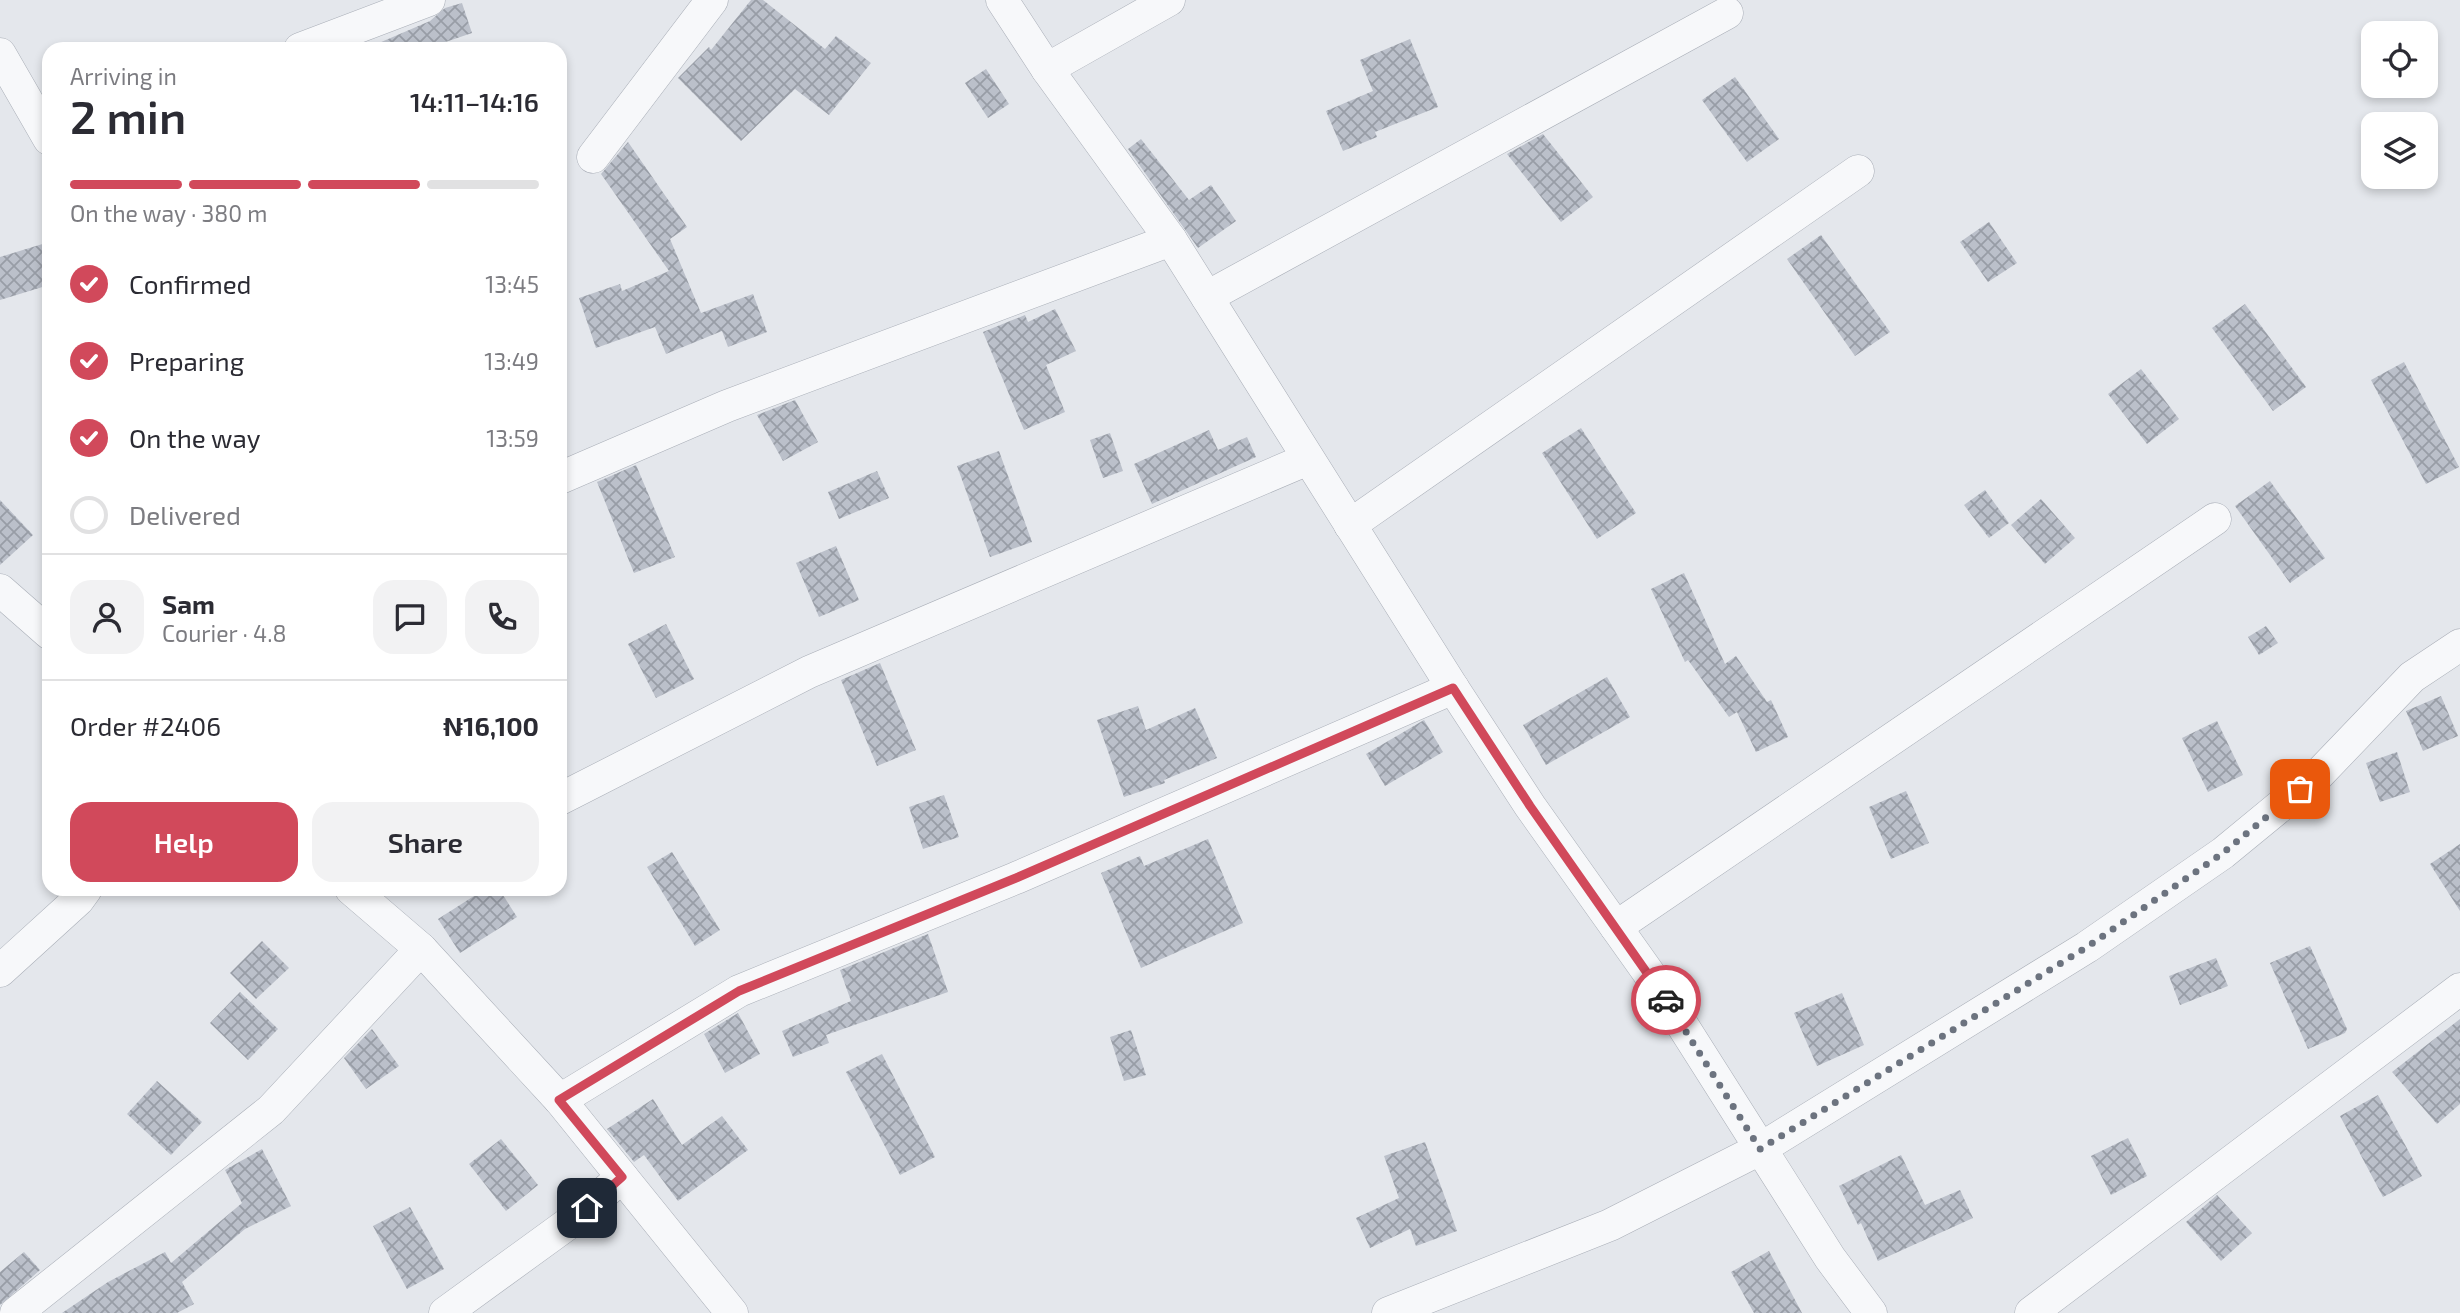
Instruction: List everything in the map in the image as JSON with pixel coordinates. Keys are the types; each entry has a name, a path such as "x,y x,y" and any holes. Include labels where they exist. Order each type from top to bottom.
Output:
{"street":[{"path":"318,42 429,0"},
{"path":"593,157 712,0"},
{"path":"1002,0 1047,69 1171,240 1453,688 1530,806 1655,982 1830,1258 1871,1313"},
{"path":"1047,69 1169,0"},
{"path":"1207,297 1727,13"},
{"path":"0,54 42,127"},
{"path":"1350,525 1858,171"},
{"path":"567,475 727,406 1171,240"},
{"path":"567,795 808,672 1308,459"},
{"path":"1616,927 2215,519"},
{"path":"0,590 42,627"},
{"path":"1388,1313 1610,1225 1760,1149 2087,947 2223,853 2319,774 2412,677 2460,645"},
{"path":"559,1100 739,991 1016,878 1453,688"},
{"path":"0,971 81,896"},
{"path":"370,896 559,1100 732,1313"},
{"path":"16,1313 271,1110 421,949"},
{"path":"2031,1313 2460,989"},
{"path":"445,1313 569,1223 622,1177"}],"building":[{"path":"751,0 763,0 825,49 836,36 871,63 829,115 795,89 741,141 678,78 709,47 711,50"},
{"path":"462,3 472,33 446,42 381,42 430,21 445,8"},
{"path":"1410,39 1438,107 1375,132 1377,137 1343,151 1326,111 1373,91 1360,60"},
{"path":"986,69 1009,104 988,118 965,83"},
{"path":"1735,77 1779,139 1747,162 1702,100"},
{"path":"1543,134 1593,197 1561,222 1507,154"},
{"path":"1141,139 1189,200 1211,185 1236,221 1198,248 1128,149"},
{"path":"628,142 687,227 670,239 701,313 753,294 767,332 728,347 722,331 666,354 655,327 596,348 579,298 620,284 622,291 669,271 601,174"},
{"path":"1989,222 2017,263 1988,282 1960,242"},
{"path":"1821,235 1890,332 1855,356 1787,259"},
{"path":"42,244 42,287 0,300 0,257"},
{"path":"2245,304 2306,387 2273,411 2212,328"},
{"path":"1055,309 1076,351 1046,365 1065,412 1024,430 983,332 1025,315 1028,322"},
{"path":"2404,362 2459,467 2426,484 2371,380"},
{"path":"2141,369 2179,419 2147,444 2108,394"},
{"path":"795,400 818,442 783,461 757,415"},
{"path":"1581,428 1636,513 1597,539 1542,453"},
{"path":"1209,430 1218,450 1247,437 1256,457 1152,504 1134,464"},
{"path":"1110,433 1123,471 1103,478 1090,440"},
{"path":"999,451 1032,542 990,557 957,466"},
{"path":"636,465 675,557 634,573 597,482"},
{"path":"877,471 889,498 839,519 828,492"},
{"path":"2270,481 2325,558 2290,583 2235,506"},
{"path":"1985,490 2009,523 1989,538 1964,505"},
{"path":"2041,499 2075,538 2045,564 2011,525"},
{"path":"0,500 33,535 0,565"},
{"path":"836,546 859,600 819,617 796,563"},
{"path":"1684,573 1725,664 1736,656 1767,702 1771,700 1788,737 1756,752 1737,712 1729,717 1688,660 1685,662 1651,589"},
{"path":"666,624 694,679 656,698 628,644"},
{"path":"2266,626 2278,643 2259,655 2248,637"},
{"path":"880,663 916,750 877,766 841,680"},
{"path":"1607,677 1630,717 1546,765 1523,725"},
{"path":"2441,696 2458,736 2423,751 2406,711"},
{"path":"1138,706 1146,730 1195,708 1217,758 1164,780 1165,783 1124,797 1097,720"},
{"path":"1424,720 1443,752 1385,786 1366,754"},
{"path":"2217,721 2243,775 2208,792 2182,738"},
{"path":"2397,752 2410,792 2380,802 2366,763"},
{"path":"1906,791 1929,843 1891,859 1869,807"},
{"path":"944,795 959,837 923,849 909,807"},
{"path":"1208,839 1243,923 1141,968 1101,873 1140,856 1144,866"},
{"path":"2460,844 2460,911 2430,864"},
{"path":"672,852 720,930 695,946 647,867"},
{"path":"474,896 504,896 517,917 460,953 438,919"},
{"path":"928,934 948,992 826,1035 829,1043 793,1057 782,1031 851,1001 840,970"},
{"path":"262,941 289,968 256,999 230,973"},
{"path":"2310,946 2347,1029 2345,1033 2308,1049 2270,963"},
{"path":"2216,958 2228,986 2180,1005 2169,976"},
{"path":"240,992 278,1029 248,1060 210,1023"},
{"path":"1842,993 1864,1045 1817,1066 1794,1013"},
{"path":"738,1013 760,1054 725,1073 704,1034"},
{"path":"2460,1019 2460,1104 2437,1124 2392,1072"},
{"path":"372,1029 399,1066 366,1089 344,1058"},
{"path":"1131,1030 1146,1075 1124,1081 1110,1037"},
{"path":"882,1054 935,1157 900,1175 846,1072"},
{"path":"157,1081 202,1122 171,1155 127,1114"},
{"path":"2378,1095 2422,1176 2383,1197 2340,1116"},
{"path":"653,1099 682,1145 722,1116 748,1150 678,1201 644,1155 634,1162 607,1129"},
{"path":"2128,1138 2147,1176 2111,1195 2091,1156"},
{"path":"501,1139 538,1185 506,1211 469,1164"},
{"path":"1425,1142 1457,1231 1416,1246 1410,1229 1370,1248 1356,1218 1399,1198 1384,1156"},
{"path":"262,1149 291,1206 245,1229 182,1282 194,1304 177,1313 62,1313 108,1282 165,1252 171,1263 242,1203 225,1170"},
{"path":"1901,1155 1925,1205 1960,1190 1973,1218 1878,1261 1861,1223 1858,1225 1839,1186"},
{"path":"2217,1195 2252,1233 2221,1261 2186,1222"},
{"path":"410,1207 444,1269 407,1289 373,1226"},
{"path":"1769,1251 1802,1313 1754,1313 1731,1272"},
{"path":"24,1252 40,1270 0,1305 0,1272"}],"way so far":[{"path":"1666,1000 1760,1149 2087,947 2223,853 2300,789"}],"route":[{"path":"587,1208 622,1177 559,1100 739,991 1016,878 1453,688 1530,806 1666,1000"}]}
